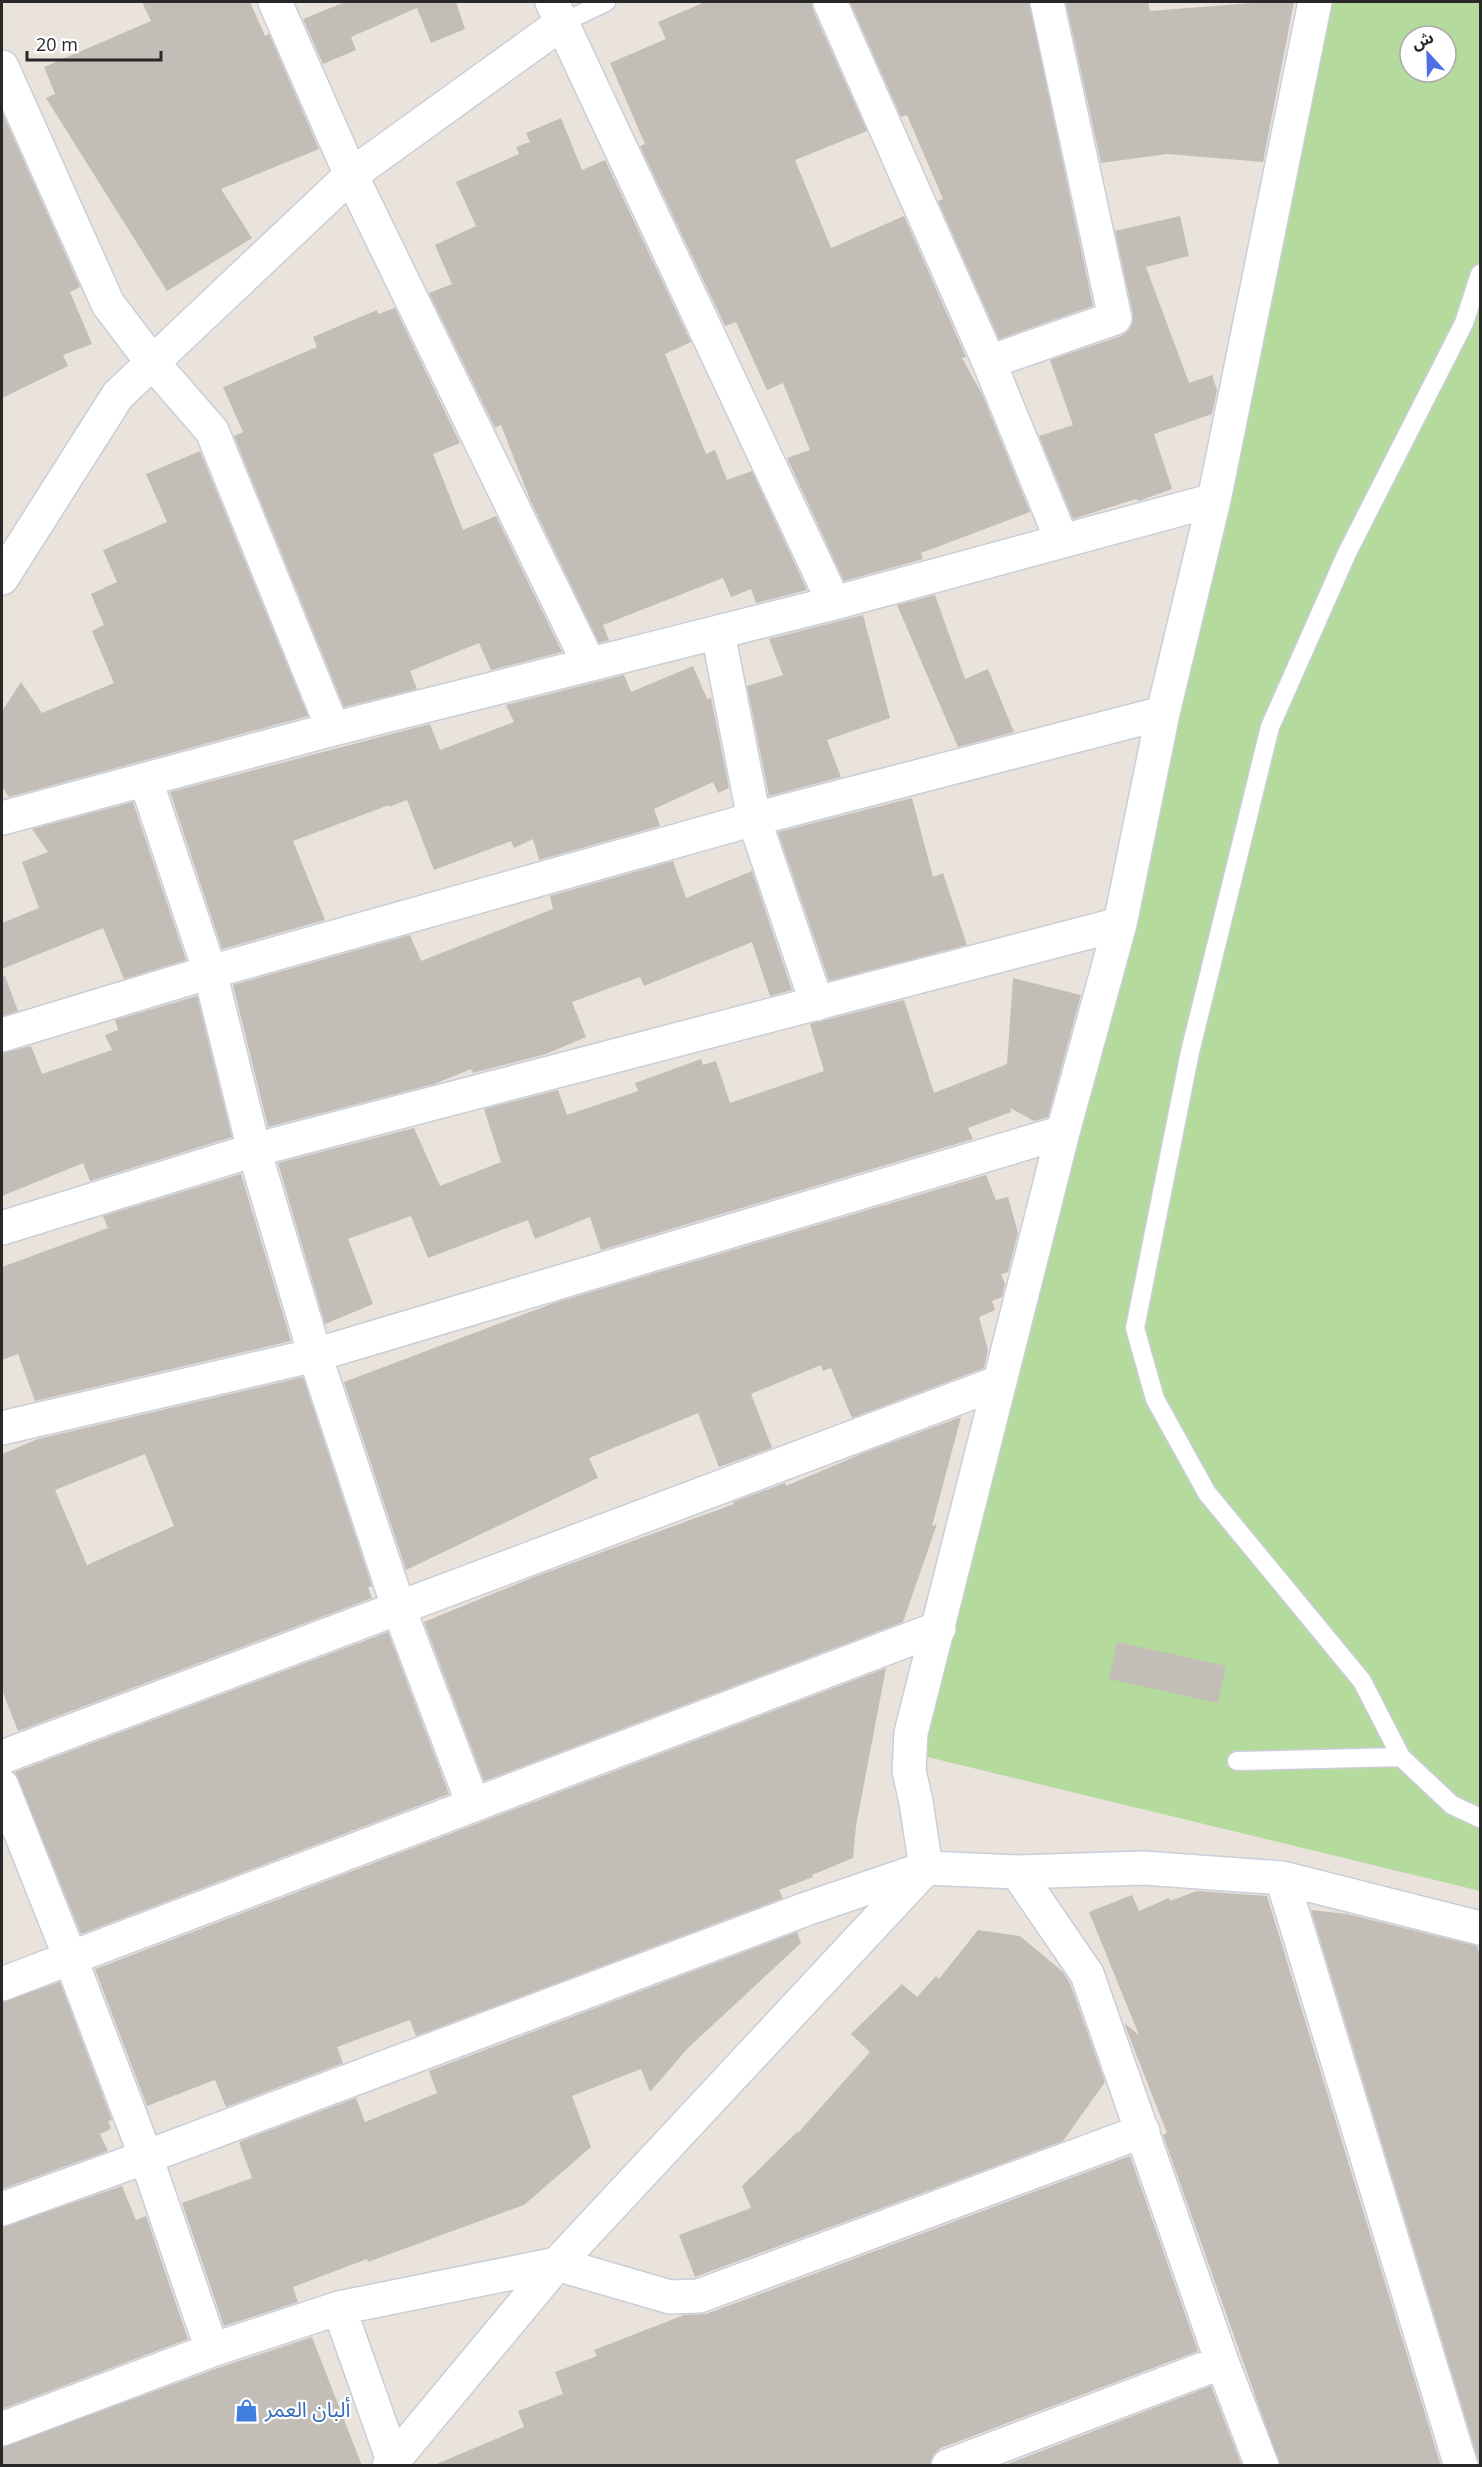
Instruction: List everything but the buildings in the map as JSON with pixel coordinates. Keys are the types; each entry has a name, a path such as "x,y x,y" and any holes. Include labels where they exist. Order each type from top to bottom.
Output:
{"street":[{"path":"275,2 351,175 589,664"},
{"path":"830,2 988,362 1062,541"},
{"path":"988,362 1115,318 1047,2"},
{"path":"926,1868 909,1771 911,1733 1063,1132 1120,924 1163,713 1214,500 1315,2"},
{"path":"2,578 118,395 351,175 557,12 834,603"},
{"path":"2,67 108,304 152,362 212,431 333,729"},
{"path":"2,818 333,729 834,603 1214,500"},
{"path":"718,633 754,819 817,1004"},
{"path":"2,1035 210,972 754,819 1163,713"},
{"path":"146,781 210,972 254,1150 315,1355 399,1609 473,1804"},
{"path":"2,1228 254,1150 1120,924"},
{"path":"2,1428 315,1355 1063,1132"},
{"path":"2,1757 1000,1382"},
{"path":"2,1984 939,1629"},
{"path":"2,1786 146,2157 212,2350"},
{"path":"393,2464 556,2264 926,1868"},
{"path":"2,2209 806,1909 926,1868 1017,1872 1143,1868 1282,1878 1480,1928"},
{"path":"1017,1872 1087,1974 1222,2362 1262,2466"},
{"path":"1282,1878 1461,2466"},
{"path":"2,2429 212,2350 339,2308 556,2264 670,2297 699,2296 1143,2131"},
{"path":"339,2308 393,2464"},
{"path":"948,2466 1222,2362"}],"lane":[{"path":"557,12 606,2"},
{"path":"1480,274 1464,323 1347,553 1270,727 1190,1052 1135,1328 1155,1399 1208,1493 1362,1681 1401,1757 1452,1805 1480,1818"},
{"path":"1237,1761 1401,1757"}],"green space":[{"path":"1319,2 1480,2 1480,1891 907,1752 1116,891"}],"place":[{"name":"ألبان العمر","path":"247,2410"}]}
